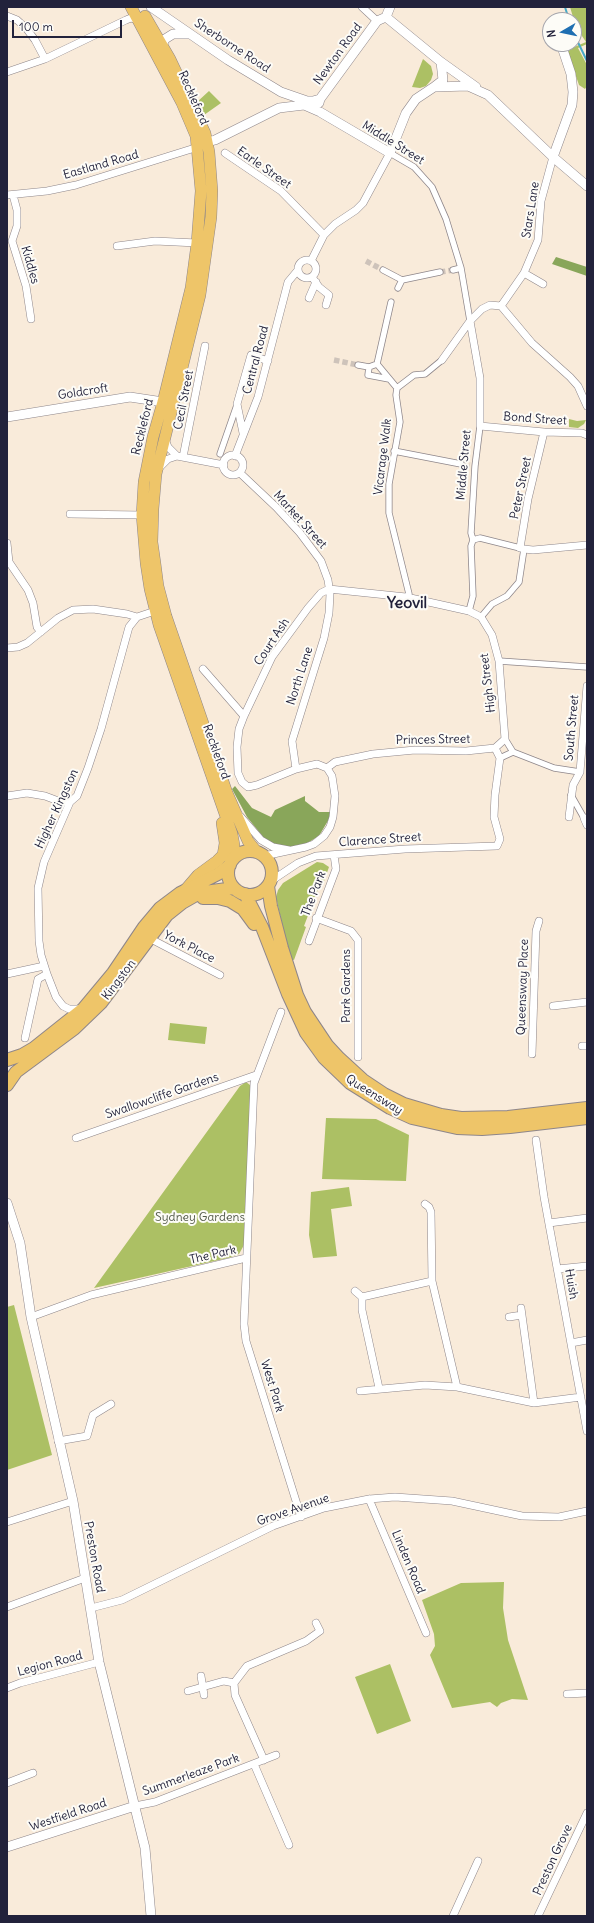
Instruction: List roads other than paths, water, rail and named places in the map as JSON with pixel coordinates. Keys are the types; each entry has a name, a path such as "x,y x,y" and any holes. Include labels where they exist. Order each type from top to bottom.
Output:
{"highway":[{"path":"246,851 260,854 272,867 269,883 259,893 239,891 229,879 231,862 246,851"},
{"name":"Kingston","path":"7,1060 22,1056 34,1048 83,1009 113,973 149,920 160,908 188,894 218,874 231,862"},
{"name":"Queensway","path":"269,883 271,906 282,948 303,1006 327,1044 339,1058 363,1080 384,1094 404,1104 441,1115 461,1118 508,1117 587,1108"},
{"name":"Kingston","path":"7,1085 16,1072 67,1035 94,1010 120,980 167,915 188,894 239,891"},
{"name":"Queensway","path":"239,891 257,916 297,1017 306,1033 324,1058 350,1083 390,1108 412,1118 457,1128 482,1129 510,1127 587,1118"},
{"path":"188,894 218,898 235,904 248,915 269,944"}],"main road":[{"name":"Reckleford","path":"131,7 159,57 200,142 209,152 212,191 206,258 200,295 156,474 152,542 158,586 180,658 232,807 248,841 260,854"},
{"name":"Reckleford","path":"140,7 199,118 202,191 191,288 153,437 146,472 142,515 146,563 155,611 233,839 231,862"},
{"path":"188,894 198,875 217,861 224,852 225,838 216,789"}],"street":[{"name":"Sherborne Road","path":"151,7 228,60 281,92 314,102 320,98"},
{"path":"362,7 382,19 488,95 553,157 587,186"},
{"name":"Newton Road","path":"320,98 390,7"},
{"path":"7,16 17,20 26,28 36,40 45,59"},
{"path":"7,72 45,59 131,18 139,20"},
{"path":"159,57 161,44 172,34 191,34"},
{"path":"553,157 568,116 572,99 571,74 564,52"},
{"path":"326,305 329,295 319,287 314,279 303,277 298,270 302,262 310,260 324,235 335,224 356,210 363,203 390,153 406,113 416,99 443,80 441,62"},
{"path":"434,87 468,86 488,95"},
{"path":"279,108 282,102 281,92"},
{"path":"320,98 320,112"},
{"name":"Middle Street","path":"200,142 214,140 279,108 304,105 320,112 414,167 432,187 446,219 461,268 480,378 480,426 472,466 471,534 473,540 471,546 473,596 469,611"},
{"name":"Eastland Road","path":"10,195 76,185 200,142"},
{"name":"Earle Street","path":"224,153 281,191 324,235"},
{"name":"Stars Lane","path":"501,306 524,273 538,240 541,201 553,157"},
{"name":"Kiddles","path":"10,195 17,210 17,226 12,241 14,251 22,271 31,319"},
{"path":"117,246 155,241 197,243"},
{"path":"309,298 316,270 315,264 310,260"},
{"path":"453,270 461,268"},
{"name":"Central Road","path":"235,456 258,397 288,282 298,270"},
{"path":"383,270 402,280 440,272"},
{"path":"524,273 543,284"},
{"path":"398,288 402,280"},
{"path":"377,364 391,302"},
{"path":"377,364 397,388 414,375 425,374 442,360 470,321 482,309 490,305 501,306 532,343 578,386 587,406"},
{"name":"Cecil Street","path":"180,457 205,346"},
{"path":"220,454 237,404 251,355 268,361"},
{"path":"358,365 369,367 377,364"},
{"path":"369,367 368,374 389,379"},
{"name":"Vicarage Walk","path":"397,388 396,395 400,422 389,484 389,513 409,594 406,597"},
{"name":"Goldcroft","path":"7,417 130,397 163,402"},
{"path":"237,404 243,433"},
{"name":"Bond Street","path":"480,426 544,432 585,432"},
{"name":"Peter Street","path":"522,549 528,499 544,432"},
{"path":"165,438 168,447 180,457"},
{"path":"394,451 461,464"},
{"path":"235,456 242,461 243,467 240,473 234,475 228,473 224,464 226,459 235,456"},
{"path":"156,474 163,462 180,457 224,464"},
{"name":"Market Street","path":"240,473 287,518 321,561 326,569 329,589"},
{"path":"70,514 142,515"},
{"path":"473,540 480,538 522,549 534,550 587,545"},
{"path":"7,543 8,562 28,590 33,603 37,627 41,632"},
{"path":"329,589 406,597 469,611 481,617 492,604 507,596 519,582 522,549"},
{"name":"Court Ash","path":"296,769 248,787 242,782 238,773 237,747 239,729 272,657 308,608 321,593 329,589"},
{"name":"North Lane","path":"296,769 292,741 324,638 329,613 329,589"},
{"path":"7,648 18,647 27,643 58,618 73,610 92,609 133,615 137,617 155,611"},
{"name":"Higher Kingston","path":"83,1009 69,1009 61,1005 56,997 44,966 39,941 38,888 44,862 70,802 77,796 88,768 101,729 129,627 137,617"},
{"name":"High Street","path":"481,617 487,624 492,635 499,660 505,739 513,752"},
{"path":"499,660 587,667"},
{"path":"203,669 244,716"},
{"name":"South Street","path":"580,772 587,686"},
{"path":"505,739 495,748 500,758 513,752 554,768 580,772 587,775"},
{"name":"Princes Street","path":"327,768 335,762 373,754 415,750 466,751 495,748"},
{"name":"Clarence Street","path":"269,883 307,859 316,856 405,848 497,846 500,839 494,817 495,795 500,758"},
{"path":"260,854 293,851 314,844 324,836 330,828 333,817 335,796 332,776 327,768 317,764 296,769"},
{"path":"569,817 573,785 580,772"},
{"path":"7,796 27,794 45,796 61,802 70,802"},
{"path":"571,795 587,825"},
{"name":"Reckleford","path":"232,807 262,840 273,847 293,851"},
{"name":"The Park","path":"309,941 316,918 336,869 334,855"},
{"name":"Park Gardens","path":"316,918 350,931 358,940 358,1057"},
{"name":"Queensway Place","path":"532,1054 536,931 539,921"},
{"name":"York Place","path":"149,938 220,975"},
{"path":"7,974 44,966"},
{"path":"26,1038 30,1031 38,979 47,974"},
{"path":"553,1006 587,1002"},
{"name":"The Park","path":"31,1317 91,1295 246,1258 254,1083 281,1012"},
{"name":"Swallowcliffe Gardens","path":"76,1138 256,1075"},
{"name":"Huish","path":"536,1140 557,1269 587,1431"},
{"name":"Preston Road","path":"7,1203 20,1243 31,1317 58,1441 73,1501 85,1578 92,1608 99,1662 145,1848 151,1916"},
{"path":"425,1204 429,1207 431,1212 432,1281 457,1387"},
{"path":"549,1222 587,1218"},
{"name":"West Park","path":"246,1258 245,1336 301,1516"},
{"path":"557,1269 587,1266"},
{"path":"362,1297 432,1281"},
{"path":"355,1291 362,1297 362,1310 379,1388"},
{"path":"509,1317 521,1312 534,1403"},
{"path":"571,1343 587,1340"},
{"path":"360,1392 379,1388 425,1385 457,1387 534,1403 581,1397"},
{"path":"58,1441 87,1436 93,1415 110,1404"},
{"name":"Grove Avenue","path":"92,1608 122,1600 273,1526 324,1508 395,1497 452,1501 522,1516 559,1517 587,1512"},
{"name":"Linden Road","path":"370,1500 426,1633"},
{"path":"7,1522 73,1501"},
{"path":"7,1608 85,1578"},
{"path":"316,1623 320,1631 326,1636"},
{"path":"264,1760 235,1695 234,1683 246,1666 306,1641 320,1631"},
{"name":"Legion Road","path":"7,1688 20,1682 99,1662"},
{"path":"201,1676 204,1695"},
{"path":"188,1691 224,1681 234,1683"},
{"path":"567,1694 587,1693"},
{"name":"Summerleaze Park","path":"135,1806 155,1802 276,1755"},
{"name":"Summerleaze Park","path":"254,1764 289,1845"},
{"path":"7,1783 33,1773"},
{"name":"Westfield Road","path":"7,1847 135,1806"},
{"name":"Preston Grove","path":"538,1916 587,1813"},
{"path":"453,1916 478,1861"}],"waterway":[{"path":"565,7 567,12"},
{"path":"582,51 587,61"}],"tunnel":[{"path":"366,261 383,270"},
{"path":"440,272 453,270"},
{"path":"334,360 358,365"},
{"path":"461,464 470,465"}],"district":[{"name":"Yeovil","path":"407,603"}],"park label":[{"name":"Sydney Gardens","path":"200,1218"}]}
